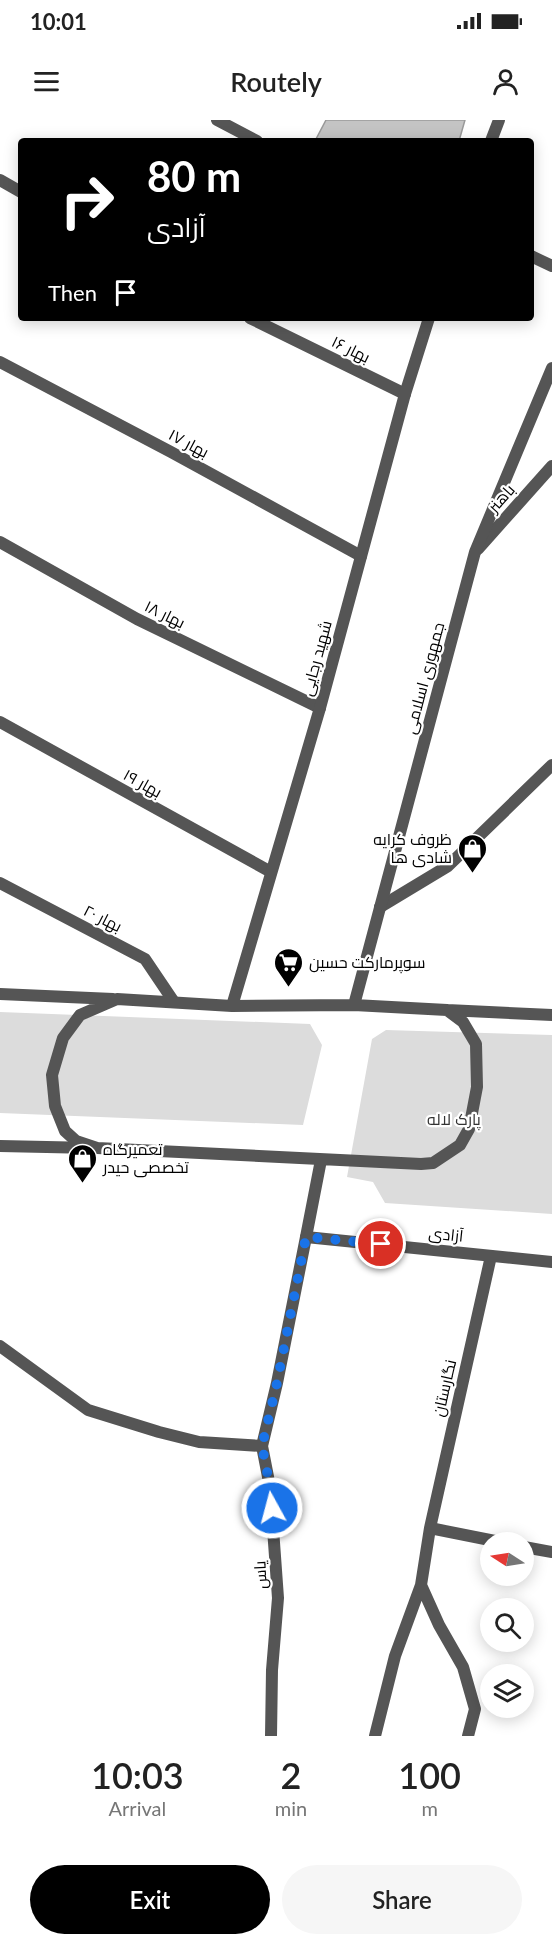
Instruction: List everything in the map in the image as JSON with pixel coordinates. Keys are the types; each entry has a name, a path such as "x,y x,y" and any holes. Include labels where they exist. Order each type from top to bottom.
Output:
{"street":[{"path":"217,120 251,138"},
{"path":"492,138 499,120"},
{"path":"0,180 18,190"},
{"path":"534,257 552,266"},
{"name":"بهار ۱۶","path":"256,321 405,394"},
{"name":"شهید رجایی","path":"232,1006 320,708 405,394 428,321"},
{"name":"بهار ۱۷","path":"0,362 361,556"},
{"name":"جمهوری اسلامی","path":"354,1005 475,552 552,368"},
{"name":"باهنر","path":"475,552 552,466"},
{"name":"بهار ۱۸","path":"0,542 137,619 320,708"},
{"name":"بهار ۱۹","path":"0,722 271,872"},
{"path":"380,907 448,866 552,765"},
{"name":"بهار ۲۰","path":"0,884 146,959 174,1002"},
{"path":"0,994 232,1006 354,1005 552,1015"},
{"path":"97,1148 76,1141 65,1131 55,1106 52,1075 63,1038 80,1015 117,999"},
{"path":"0,1146 97,1148 321,1160 433,1163 460,1145 469,1129 477,1087 476,1044 463,1022 447,1010"},
{"path":"306,1237 321,1160"},
{"name":"آزادی","path":"306,1237 552,1262"},
{"name":"یاس","path":"271,1736 272,1670 278,1598 270,1487 262,1446 306,1237"},
{"name":"نگارستان","path":"375,1736 396,1656 421,1585 430,1528 490,1256"},
{"path":"0,1346 88,1410 199,1442 262,1446"},
{"path":"430,1528 480,1538"},
{"path":"534,1549 552,1552"},
{"path":"421,1585 439,1625 463,1667 475,1709 468,1736"}],"green space":[{"path":"0,1012 310,1024 322,1045 303,1125 0,1113"},
{"name":"پارک لاله","path":"386,1030 552,1035 552,1214 385,1203 373,1182 347,1177 372,1039"}],"building":[{"path":"326,120 465,120 460,138 317,138"}],"place":[{"name":"ظروف کرایه شادی ها","path":"473,874"},
{"name":"سوپرمارکت حسین","path":"288,988"},
{"name":"تعمیرگاه تخصصی حیدر","path":"82,1184"}],"route":[{"path":"272,1508 262,1446 306,1237 381,1244"}]}
